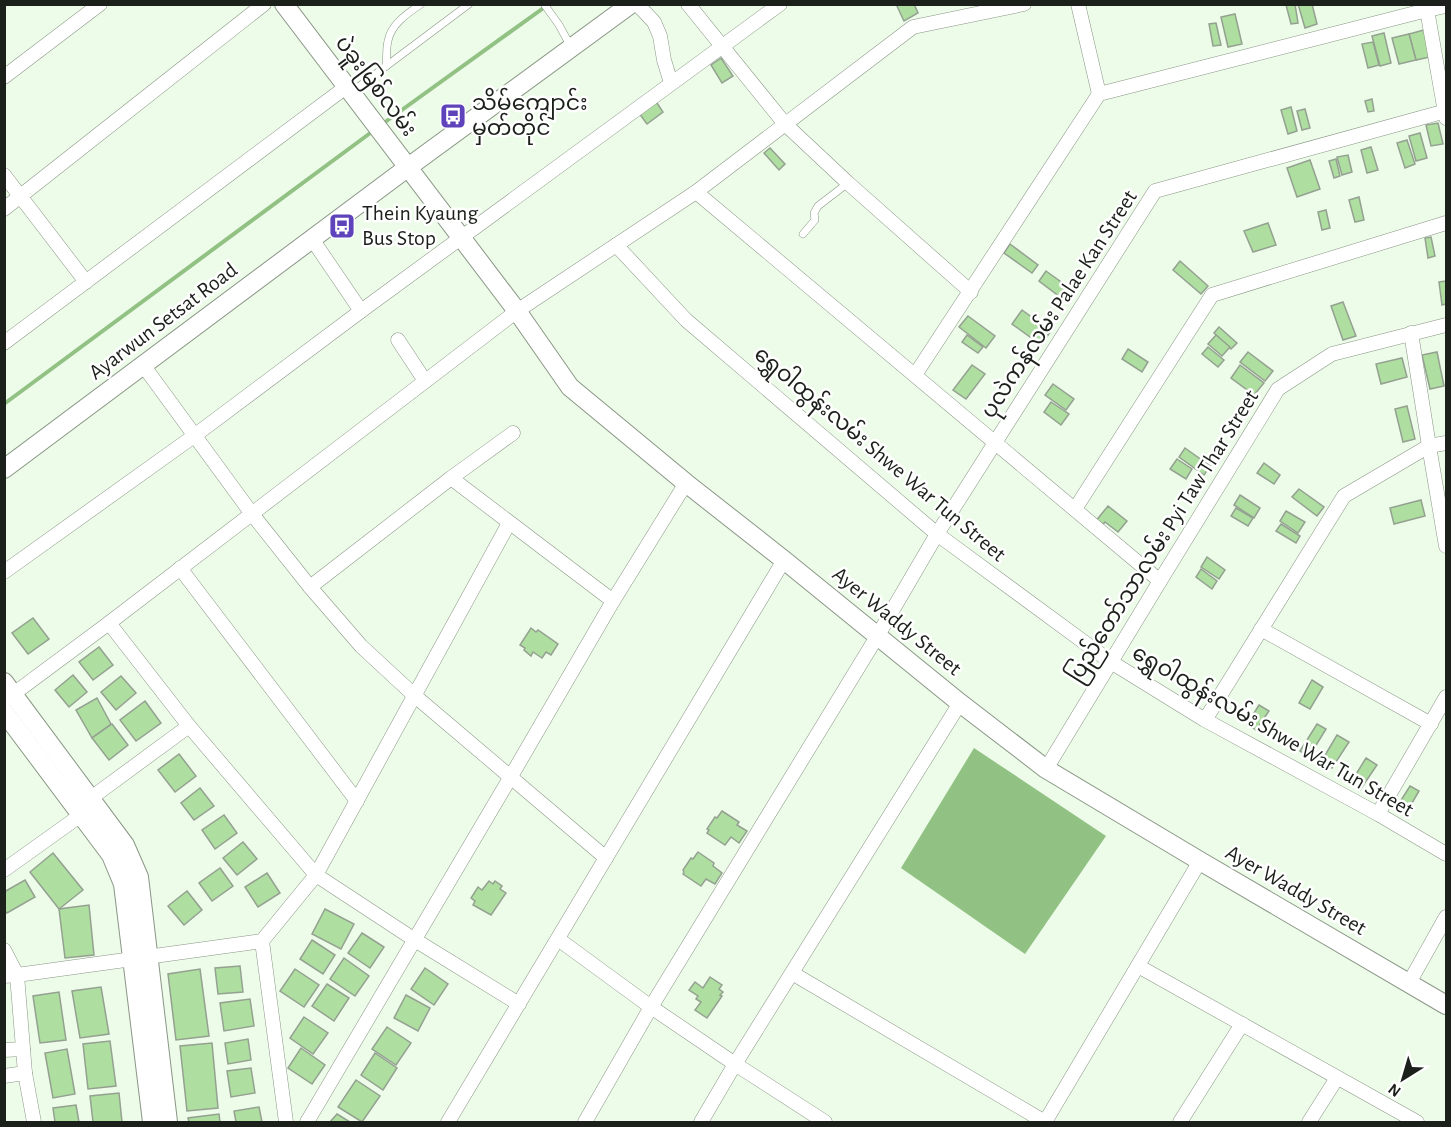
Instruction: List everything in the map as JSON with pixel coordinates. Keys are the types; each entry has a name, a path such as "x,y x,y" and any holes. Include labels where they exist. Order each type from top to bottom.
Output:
{"street":[{"path":"4,77 100,4"},
{"path":"4,209 264,4"},
{"name":"ပဲခူးမြစ်လမ်း","path":"284,4 408,168"},
{"name":"Ayarwun Setsat Road","path":"4,469 631,4"},
{"path":"637,4 654,22 660,36 671,83"},
{"path":"688,4 785,124 971,292"},
{"path":"4,573 194,436 780,4"},
{"path":"152,1122 141,958 139,877 125,845 7,692 109,623 517,311 696,192 913,27 1024,4"},
{"path":"1078,4 1099,94"},
{"path":"915,375 1099,94 1426,7 1446,6"},
{"path":"1426,7 1446,113"},
{"path":"4,343 348,90"},
{"name":"ပုလဲကန်လမ်း Palae Kan Street","path":"585,1122 651,1007 937,534 1155,191 1446,113"},
{"name":"Ayer Waddy Street","path":"408,168 517,311 570,387 686,483 960,703 1046,769 1446,1005"},
{"path":"4,175 86,282"},
{"path":"696,192 1160,580"},
{"path":"1075,510 1212,295 1446,223"},
{"path":"312,239 361,311"},
{"name":"ရွှေဝါထွန်းလမ်း Shwe War Tun Street","path":"616,245 686,320 937,534 1111,662 1205,720 1378,814 1446,854"},
{"name":"ပြည်တော်သာလမ်း Pyi Taw Thar Street","path":"1046,769 1278,389 1332,354 1446,325"},
{"path":"1411,333 1446,546"},
{"path":"398,340 425,381"},
{"path":"143,365 252,514 361,646 415,696 606,858"},
{"path":"310,587 513,433"},
{"path":"1205,720 1344,496 1429,446 1446,443"},
{"path":"451,478 613,601"},
{"path":"307,1122 613,601 686,483"},
{"path":"11,976 262,941 316,875 509,523"},
{"path":"448,1122 784,560"},
{"path":"180,568 357,801"},
{"path":"109,623 189,726 316,875 519,1004"},
{"path":"1261,629 1431,724"},
{"path":"1378,814 1446,697"},
{"path":"701,1122 960,703"},
{"path":"4,712 111,855 123,884 141,958 168,1122"},
{"path":"4,870 81,815 91,798 189,726"},
{"path":"792,973 1045,1122 1200,861"},
{"path":"1409,983 1446,916"},
{"path":"558,939 651,1007 825,1122"},
{"path":"262,941 286,1122"},
{"path":"4,950 11,976 34,1122"},
{"path":"1138,966 1417,1122"},
{"path":"1179,1122 1242,1024"},
{"path":"4,1050 23,1048"},
{"path":"4,1076 25,1073"},
{"path":"1309,1122 1337,1078"}],"lane":[{"path":"386,66 390,34 405,15 421,4"},
{"path":"348,90 386,66 469,4"},
{"path":"544,4 572,48"},
{"path":"803,234 815,220 814,213 818,206 848,183"}],"shaded area":[{"path":"974,748 1106,836 1025,954 901,868"}],"building":[{"path":"896,4 914,4 918,13 904,21"},
{"path":"1295,4 1298,23 1291,24 1286,5"},
{"path":"1298,4 1312,4 1317,24 1305,28"},
{"path":"1235,14 1242,44 1228,47 1221,17"},
{"path":"1216,23 1221,45 1213,46 1209,24"},
{"path":"1424,30 1430,57 1416,60 1409,34"},
{"path":"1384,33 1391,63 1380,66 1372,36"},
{"path":"1409,34 1416,60 1399,64 1392,38"},
{"path":"1373,42 1379,65 1368,68 1362,44"},
{"path":"721,58 733,76 722,83 711,65"},
{"path":"1372,99 1374,111 1368,112 1365,101"},
{"path":"655,100 663,112 647,124 638,112"},
{"path":"1291,107 1297,131 1288,134 1281,110"},
{"path":"1305,109 1310,128 1302,130 1297,111"},
{"path":"1438,123 1443,144 1431,146 1426,125"},
{"path":"1420,133 1427,158 1416,161 1409,136"},
{"path":"1407,140 1415,164 1405,168 1397,143"},
{"path":"1371,147 1378,170 1367,173 1361,150"},
{"path":"770,148 785,164 779,170 764,153"},
{"path":"1348,155 1352,172 1342,175 1337,157"},
{"path":"1336,159 1340,176 1334,178 1329,161"},
{"path":"1310,160 1320,189 1297,197 1287,168"},
{"path":"1359,197 1364,220 1355,222 1349,200"},
{"path":"1326,210 1330,228 1322,230 1318,212"},
{"path":"1268,223 1276,245 1253,252 1244,231"},
{"path":"1431,237 1435,256 1428,258 1425,238"},
{"path":"1010,244 1038,265 1032,273 1004,253"},
{"path":"1180,261 1208,286 1201,294 1173,270"},
{"path":"1046,271 1075,292 1068,303 1039,281"},
{"path":"1446,281 1446,304 1442,305 1439,282"},
{"path":"1343,302 1356,336 1343,340 1331,306"},
{"path":"1022,310 1051,331 1041,345 1012,324"},
{"path":"968,316 995,336 986,348 959,327"},
{"path":"1219,327 1237,343 1231,349 1214,333"},
{"path":"967,335 983,347 978,353 962,342"},
{"path":"1216,335 1230,347 1222,356 1208,344"},
{"path":"1208,347 1224,360 1218,367 1202,354"},
{"path":"1128,349 1148,362 1142,372 1122,359"},
{"path":"1248,352 1273,371 1265,381 1240,362"},
{"path":"1437,352 1444,386 1430,389 1422,355"},
{"path":"1402,358 1407,377 1381,384 1376,364"},
{"path":"972,365 985,374 966,399 953,390"},
{"path":"1240,365 1264,383 1254,395 1231,378"},
{"path":"1053,384 1074,399 1066,410 1045,395"},
{"path":"1051,402 1069,414 1061,425 1044,412"},
{"path":"1407,406 1415,439 1403,442 1395,409"},
{"path":"1185,448 1210,466 1204,475 1179,457"},
{"path":"1177,459 1192,469 1186,479 1170,469"},
{"path":"1264,463 1280,475 1274,484 1257,473"},
{"path":"1299,489 1324,507 1317,516 1292,497"},
{"path":"1240,495 1260,508 1254,518 1234,505"},
{"path":"1421,500 1425,516 1394,524 1390,508"},
{"path":"1108,506 1127,521 1118,532 1105,522 1101,527 1095,522"},
{"path":"1236,508 1253,518 1248,526 1231,516"},
{"path":"1286,511 1305,522 1298,533 1280,521"},
{"path":"1281,524 1300,536 1296,543 1276,531"},
{"path":"1207,557 1225,570 1219,579 1201,567"},
{"path":"1201,569 1217,581 1212,589 1196,577"},
{"path":"33,618 49,639 28,654 12,633"},
{"path":"531,628 536,632 538,630 558,644 551,655 546,652 542,658 533,652 531,656 520,645"},
{"path":"99,647 113,665 93,680 79,662"},
{"path":"73,675 87,692 69,707 55,690"},
{"path":"121,676 136,693 116,710 101,692"},
{"path":"1312,680 1323,687 1310,709 1299,703"},
{"path":"97,698 111,724 92,738 76,710"},
{"path":"145,701 161,723 136,741 120,720"},
{"path":"1259,705 1269,711 1256,730 1247,724"},
{"path":"112,724 128,745 109,760 92,738"},
{"path":"1317,724 1326,729 1309,757 1300,751"},
{"path":"1337,735 1349,742 1332,768 1321,762"},
{"path":"179,754 196,776 175,792 158,770"},
{"path":"1366,758 1377,765 1360,790 1350,784"},
{"path":"1410,786 1419,791 1408,810 1398,805"},
{"path":"200,788 214,806 194,820 181,803"},
{"path":"722,811 739,822 737,825 747,831 739,843 731,837 725,845 707,833 715,817 717,818"},
{"path":"224,815 237,833 215,849 202,830"},
{"path":"243,842 257,859 237,875 223,858"},
{"path":"698,852 714,863 713,866 722,873 715,884 706,879 701,886 683,874 691,858 693,859"},
{"path":"53,853 83,890 59,909 30,872"},
{"path":"220,868 233,886 212,901 199,883"},
{"path":"267,873 280,893 258,907 245,887"},
{"path":"25,880 35,897 7,913 4,910 4,892"},
{"path":"489,881 493,884 495,881 506,893 491,915 473,905 475,901 471,898 478,887 482,890"},
{"path":"187,891 202,910 184,925 168,906"},
{"path":"89,905 94,955 65,958 59,909"},
{"path":"325,909 354,924 341,949 312,934"},
{"path":"362,933 384,947 370,968 348,953"},
{"path":"312,940 335,955 323,974 300,959"},
{"path":"344,958 369,976 355,996 330,979"},
{"path":"240,966 243,992 218,994 215,968"},
{"path":"425,968 448,984 434,1005 411,989"},
{"path":"200,969 209,1036 176,1040 168,974"},
{"path":"295,969 319,985 304,1007 280,991"},
{"path":"710,977 722,985 719,989 723,992 707,1018 695,1010 701,1002 696,999 698,996 689,990 695,982 703,988"},
{"path":"327,984 349,998 334,1021 312,1006"},
{"path":"101,987 109,1034 80,1038 72,991"},
{"path":"59,992 66,1040 40,1043 33,996"},
{"path":"406,995 430,1008 418,1031 394,1018"},
{"path":"250,999 254,1026 224,1031 220,1003"},
{"path":"304,1017 328,1033 313,1054 290,1038"},
{"path":"387,1027 411,1043 396,1065 372,1049"},
{"path":"248,1039 251,1060 228,1064 225,1043"},
{"path":"110,1041 116,1086 88,1089 83,1044"},
{"path":"212,1043 218,1108 187,1111 180,1046"},
{"path":"301,1048 325,1065 312,1084 288,1068"},
{"path":"67,1049 75,1094 53,1098 45,1053"},
{"path":"375,1053 397,1068 383,1090 361,1075"},
{"path":"251,1068 255,1093 231,1097 227,1071"},
{"path":"356,1080 380,1096 362,1122 338,1107"},
{"path":"119,1093 122,1122 93,1122 90,1096"},
{"path":"76,1105 79,1122 55,1122 53,1108"},
{"path":"259,1107 262,1122 236,1122 234,1111"},
{"path":"219,1114 220,1122 189,1122 188,1118"},
{"path":"337,1114 350,1122 330,1122"}],"waterway":[{"path":"381,125 549,4"},
{"path":"4,404 373,131"}],"place":[{"name":"သိမ်ကျောင်း မှတ်တိုင်","path":"453,116"},
{"name":"Thein Kyaung Bus Stop","path":"342,226"}]}
